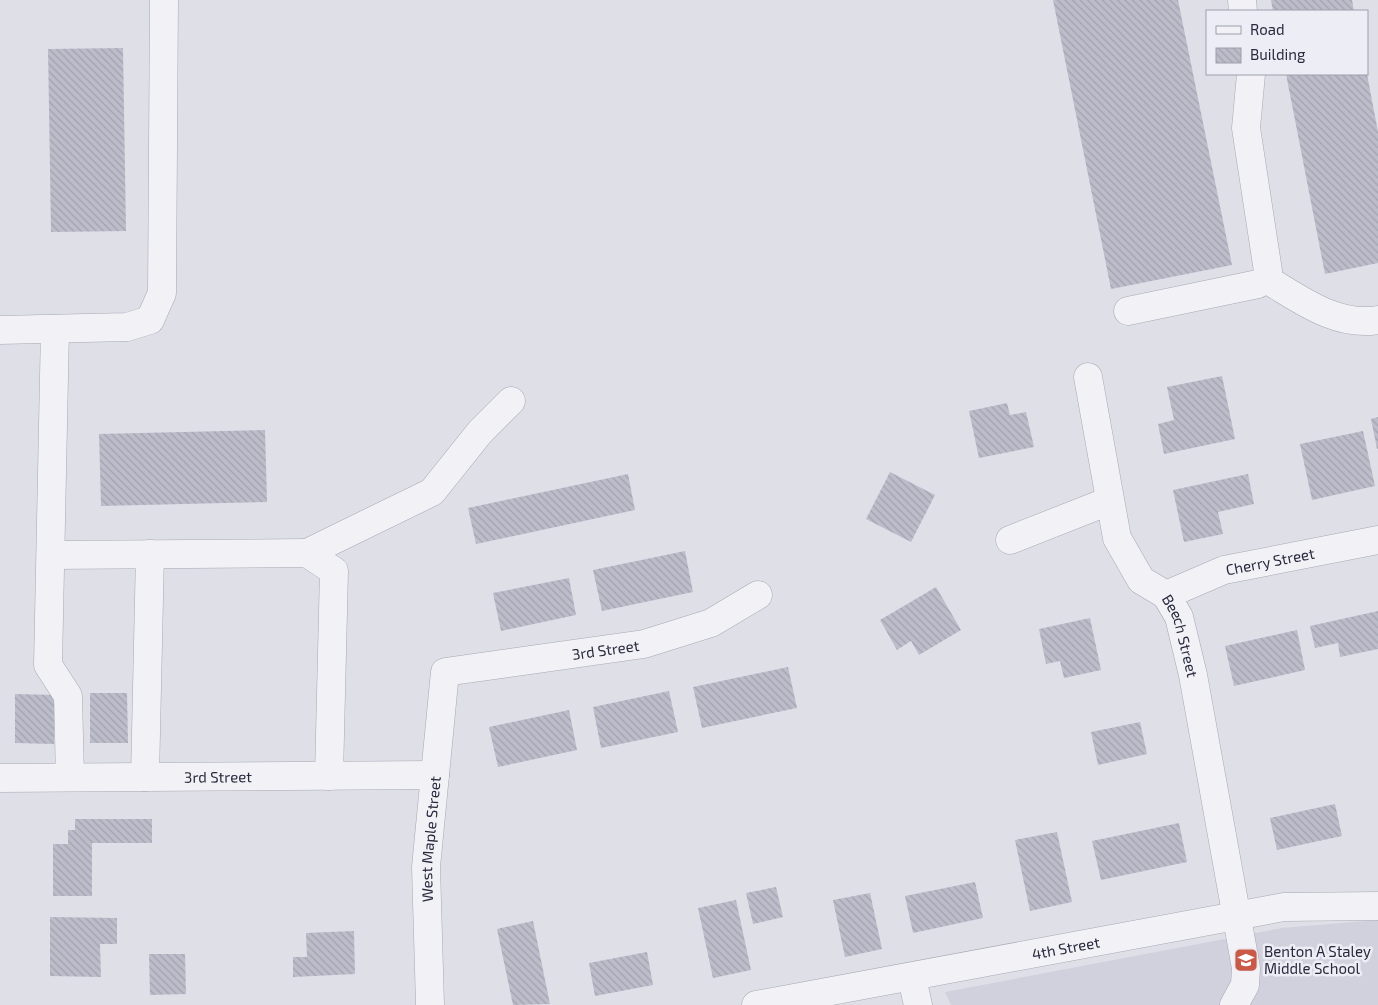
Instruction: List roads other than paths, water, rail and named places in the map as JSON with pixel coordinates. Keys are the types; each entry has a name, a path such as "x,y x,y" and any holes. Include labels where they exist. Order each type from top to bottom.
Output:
{"street":[{"path":"0,330 126,327 150,320 162,293 164,0"},
{"path":"1128,312 1258,284 1266,279 1268,271 1246,128 1250,75"},
{"path":"1266,279 1325,313 1348,320 1366,322 1378,320"},
{"path":"55,328 48,665 68,696 70,778"},
{"name":"Beech Street","path":"1088,377 1117,538 1141,580 1166,595 1179,617 1193,675 1247,976 1245,985 1234,1005"},
{"path":"51,555 308,553 432,492 480,432 511,401"},
{"path":"1010,540 1109,501"},
{"name":"Cherry Street","path":"1166,595 1224,570 1378,540"},
{"path":"308,553 334,571 330,776"},
{"path":"145,777 150,554"},
{"name":"3rd Street","path":"445,672 644,644 710,623 758,595"},
{"name":"West Maple Street","path":"430,1005 426,867 445,672"},
{"name":"3rd Street","path":"0,778 435,775"},
{"name":"4th Street","path":"756,1005 912,978 1284,907 1378,906"},
{"path":"912,978 918,1005"}],"place":[{"name":"Benton A Staley Middle School","path":"1246,960"}]}
